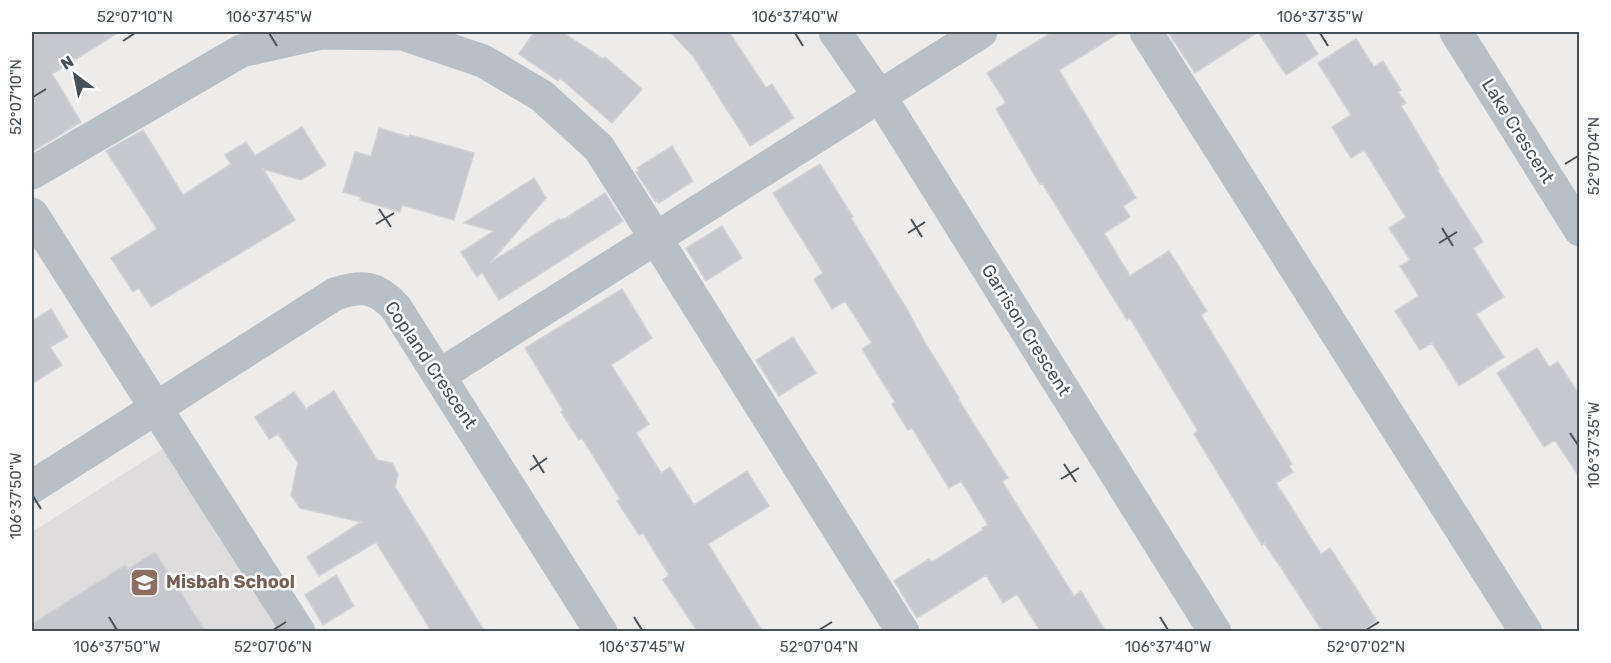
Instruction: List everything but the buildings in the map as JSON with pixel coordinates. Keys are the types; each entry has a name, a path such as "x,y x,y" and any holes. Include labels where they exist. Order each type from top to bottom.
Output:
{"street":[{"name":"Garrison Crescent","path":"834,32 879,96 1215,632"},
{"path":"440,375 981,32"},
{"path":"1146,32 1526,632"},
{"name":"Lake Crescent","path":"1456,32 1580,230"},
{"path":"32,173 241,51 322,33 403,34 483,61 542,96 599,148 903,632"},
{"path":"32,214 299,632"},
{"name":"Copland Crescent","path":"32,487 335,294 363,288 384,294 396,308 601,632"}],"shaded area":[{"name":"Misbah School","path":"172,443 290,632 32,632 32,532"}],"place":[{"name":"Misbah School","path":"145,582"}]}
